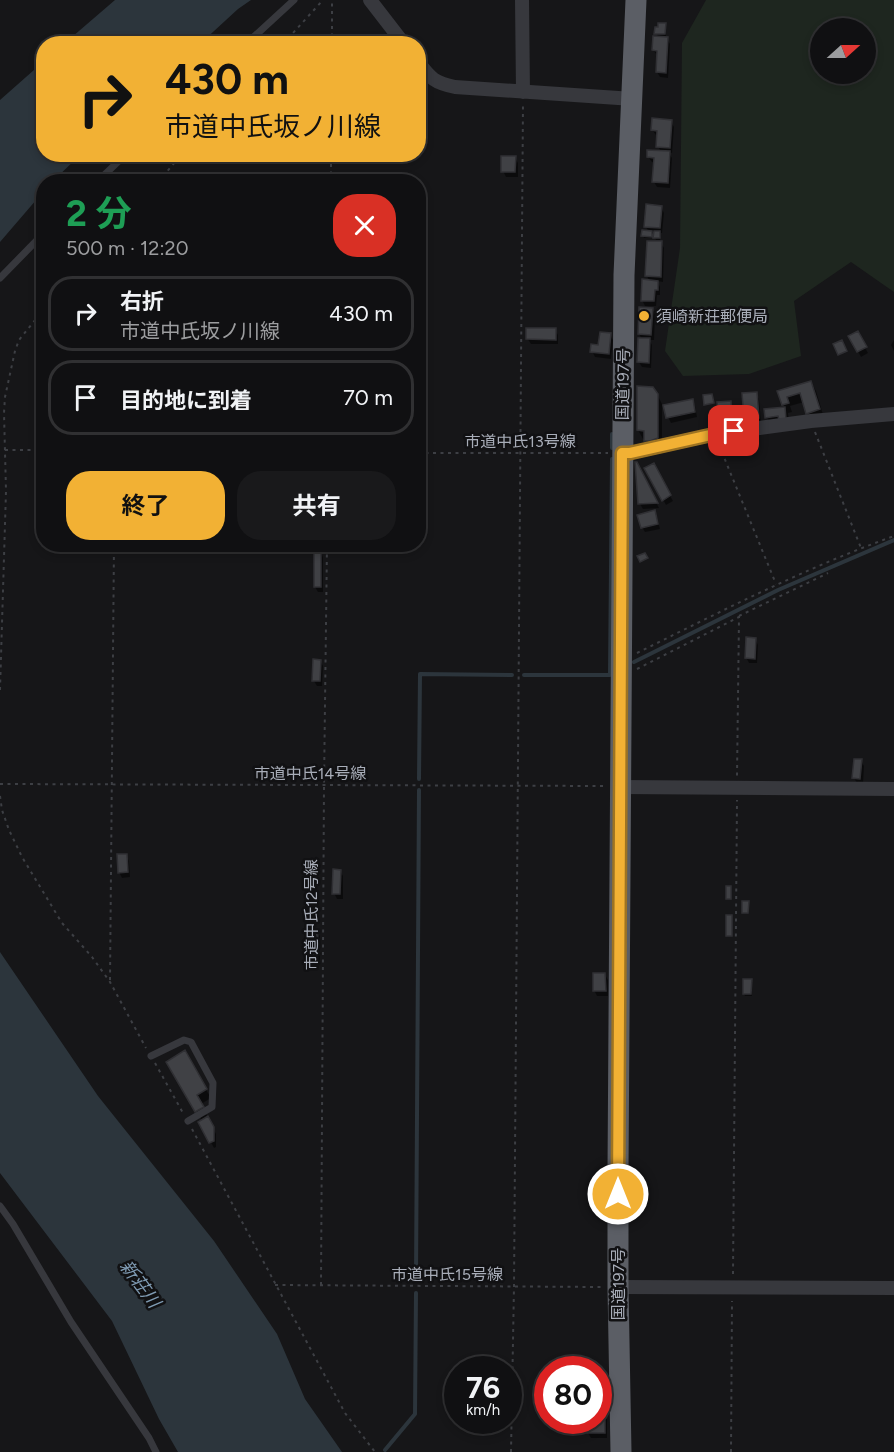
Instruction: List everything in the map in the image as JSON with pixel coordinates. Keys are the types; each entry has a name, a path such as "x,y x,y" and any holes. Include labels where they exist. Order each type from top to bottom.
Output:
{"highway":[{"name":"国道197号","path":"621,1452 618,1287 622,453 624,275 636,0"}],"street":[{"path":"370,0 398,36"},
{"path":"522,0 523,92"},
{"path":"426,72 438,84 456,87 633,99"},
{"path":"622,453 715,434 811,421 894,414"},
{"path":"620,787 894,789"},
{"path":"618,1287 894,1288"}],"lane":[{"path":"255,36 294,0"},
{"path":"105,174 118,162"},
{"path":"0,278 36,241"},
{"path":"151,1056 184,1040 191,1042 213,1083 212,1107 188,1121"},
{"path":"0,1206 71,1322 149,1438 156,1452"}],"path":[{"path":"291,36 323,0"},
{"path":"332,0 332,36"},
{"path":"512,1452 523,92"},
{"path":"165,174 175,162"},
{"path":"0,690 6,491 5,397 19,340 36,318"},
{"path":"811,421 861,548"},
{"path":"715,434 776,584"},
{"path":"5,450 36,450"},
{"name":"市道中氏13号線","path":"426,453 622,453"},
{"path":"622,668 776,584 894,536"},
{"path":"110,982 114,552"},
{"name":"市道中氏12号線","path":"321,1285 327,552"},
{"path":"622,668 739,617 828,573"},
{"path":"731,1452 739,617"},
{"name":"市道中氏14号線","path":"0,784 620,787"},
{"path":"0,796 9,830 22,857 62,923 92,957 110,982 188,1121 345,1413 375,1452"},
{"name":"市道中氏15号線","path":"275,1285 618,1287"}],"shaded area":[{"path":"706,0 894,0 894,292 851,262 794,301 801,356 749,374 683,376 665,351 680,248 682,43"}],"water":[{"path":"115,0 251,0 209,36 73,36"},
{"path":"36,68 36,162 73,162 60,174 36,174 36,200 0,242 0,100"},
{"name":"新荘川","path":"0,952 98,1096 214,1241 277,1334 305,1399 342,1452 178,1452 159,1419 112,1321 0,1173"}],"building":[{"path":"658,23 666,23 665,34 654,34"},
{"path":"653,36 668,37 666,73 656,72 657,51 652,50"},
{"path":"652,118 672,120 670,148 656,147 657,131 651,130"},
{"path":"647,150 670,151 668,183 652,182 654,158 647,157"},
{"path":"501,156 516,156 515,172 501,172"},
{"path":"646,204 662,206 660,228 644,227"},
{"path":"642,230 652,231 652,237 641,236"},
{"path":"654,231 660,231 660,238 653,238"},
{"path":"647,241 662,241 661,277 645,276"},
{"path":"642,279 658,281 654,301 641,301"},
{"path":"639,307 653,308 651,335 638,334"},
{"path":"526,328 556,328 556,340 526,339"},
{"path":"858,331 867,347 857,352 848,336"},
{"path":"600,332 611,333 609,354 590,352 591,344 598,345"},
{"path":"638,338 650,338 649,363 637,362"},
{"path":"842,340 847,351 838,355 833,344"},
{"path":"811,381 820,409 806,414 800,393 787,397 789,403 782,405 777,391"},
{"path":"637,386 653,387 658,394 658,438 650,441 644,441 644,431 637,430"},
{"path":"757,392 759,418 744,419 742,393"},
{"path":"712,394 714,403 704,405 703,395"},
{"path":"693,399 695,412 666,418 663,405"},
{"path":"731,401 732,420 719,422 717,402"},
{"path":"785,407 786,419 779,420 778,416 765,418 764,409"},
{"path":"635,462 637,462 658,503 638,504"},
{"path":"654,463 671,495 662,501 644,468"},
{"path":"655,510 658,524 641,528 637,515"},
{"path":"314,552 321,552 321,587 314,587"},
{"path":"645,553 648,558 640,562 637,556"},
{"path":"746,637 756,638 755,659 745,658"},
{"path":"313,659 321,660 320,681 312,681"},
{"path":"854,759 862,759 860,779 852,778"},
{"path":"117,854 127,854 128,872 118,873"},
{"path":"333,869 341,870 340,894 332,894"},
{"path":"726,886 731,886 731,899 726,899"},
{"path":"742,901 749,901 748,913 742,913"},
{"path":"726,915 732,915 732,936 726,936"},
{"path":"310,929 318,929 317,957 310,957"},
{"path":"593,973 605,973 606,991 593,991"},
{"path":"743,979 752,979 751,994 743,994"},
{"path":"185,1050 207,1089 197,1095 204,1107 195,1112 166,1062"},
{"path":"208,1116 214,1127 214,1141 209,1143 198,1122"}],"waterway":[{"path":"612,434 612,448"},
{"path":"524,675 610,675 612,459"},
{"path":"634,662 778,590 894,540"},
{"path":"419,779 420,674 512,675"},
{"path":"416,1280 419,790"},
{"path":"385,1450 415,1414 416,1293"}],"place":[{"name":"須崎新荘郵便局","path":"644,316"}],"route":[{"path":"618,1194 622,453 734,431"}]}
